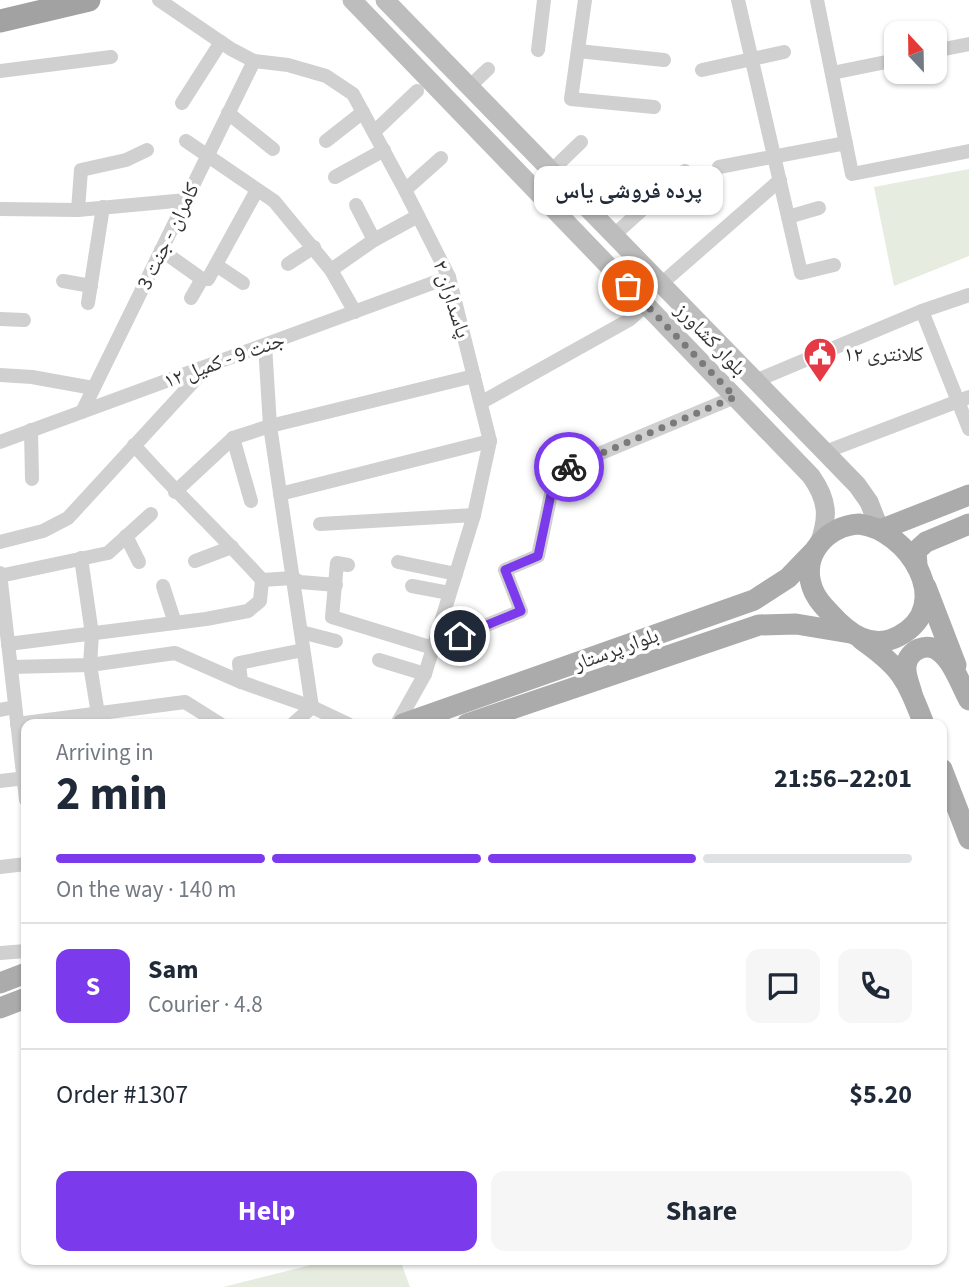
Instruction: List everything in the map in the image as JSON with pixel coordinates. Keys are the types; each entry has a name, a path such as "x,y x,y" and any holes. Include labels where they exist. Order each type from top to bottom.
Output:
{"highway":[{"path":"0,22 89,0"},
{"path":"0,12 27,15"}],"main road":[{"name":"بلوار کشاورز","path":"352,0 816,483 827,516 817,547"},
{"name":"بلوار کشاورز","path":"385,0 825,452 864,494 880,530"},
{"path":"880,530 969,495"},
{"path":"854,635 879,641 894,638 906,631 917,620 926,593 916,551 922,544 969,524"},
{"path":"912,694 895,666 854,635 815,595 809,573 817,547 836,529 867,525 880,530 892,539 920,572 969,700"},
{"name":"بلوار پرستار","path":"417,719 754,600 788,578 817,547"},
{"name":"بلوار پرستار","path":"482,719 759,625 796,624 854,635"},
{"path":"922,719 906,673 908,660 915,650 934,648 944,656 969,700"},
{"path":"947,782 969,839"},
{"path":"0,983 21,976"},
{"path":"0,1007 21,1000"}],"street":[{"name":"پاسداران ۲","path":"159,0 254,61 288,65 326,76 353,94 449,277 490,441 474,515 425,674 400,719"},
{"path":"538,50 544,0"},
{"path":"585,0 571,99 654,107"},
{"path":"738,0 802,273 834,265"},
{"path":"817,0 852,174 969,151"},
{"path":"182,103 221,42"},
{"path":"947,48 969,44"},
{"path":"578,51 664,60"},
{"path":"702,70 784,52"},
{"path":"0,71 111,57"},
{"name":"کامران - جنت 3","path":"82,412 254,61"},
{"path":"832,73 884,62"},
{"path":"469,87 488,69"},
{"path":"374,132 417,91"},
{"path":"326,141 363,112"},
{"path":"228,113 273,149"},
{"path":"186,141 274,201 331,270 355,312"},
{"path":"551,171 581,142"},
{"path":"719,167 846,143"},
{"path":"78,210 81,170 126,160 148,150"},
{"path":"335,177 384,150"},
{"path":"405,190 441,158"},
{"path":"614,235 685,171"},
{"path":"661,284 780,180"},
{"path":"161,250 202,279 208,279 257,190"},
{"path":"0,209 78,210 186,200"},
{"path":"356,205 374,240"},
{"path":"88,303 103,207"},
{"path":"788,217 819,208"},
{"path":"331,270 374,240 418,216"},
{"path":"288,264 314,247"},
{"path":"216,265 243,283"},
{"name":"جنت 9 - کمیل ۱۲","path":"0,442 449,277"},
{"path":"191,298 202,279"},
{"path":"63,281 91,286"},
{"path":"755,381 922,311 969,295"},
{"path":"482,402 629,320 646,305"},
{"path":"922,311 964,399 969,429"},
{"path":"0,319 24,320"},
{"path":"265,345 270,426 312,707"},
{"path":"0,542 43,531 68,518 208,366"},
{"path":"0,375 32,377 93,388"},
{"path":"175,492 233,438 270,426 474,376"},
{"path":"460,636 521,611 505,570 538,556 554,480 563,469 735,397"},
{"path":"825,452 964,399"},
{"path":"31,430 32,479"},
{"path":"233,438 251,501"},
{"path":"280,494 490,441"},
{"path":"8,644 248,611 260,601 262,580 175,492 134,445"},
{"path":"21,747 0,574 107,552 150,514"},
{"path":"320,524 474,515"},
{"path":"126,536 139,562"},
{"path":"195,561 232,547"},
{"path":"81,558 92,634 90,665 98,714"},
{"path":"398,562 456,574"},
{"path":"348,565 337,563 332,617 433,648"},
{"path":"262,580 293,578 300,582 336,585"},
{"path":"163,586 174,623"},
{"path":"412,586 449,593"},
{"path":"301,632 335,642"},
{"path":"241,682 239,663 303,650"},
{"path":"11,667 90,665 175,653 241,682 312,707 330,719"},
{"path":"379,660 425,674"},
{"path":"58,719 185,702 212,719"},
{"path":"0,710 15,707"},
{"path":"299,719 312,707"},
{"path":"0,781 21,778"},
{"path":"0,867 21,865"},
{"path":"0,953 21,951"}],"shaded area":[{"path":"969,169 969,256 894,286 874,187"},
{"path":"311,1265 402,1265 410,1287 223,1287"}],"way so far":[{"path":"569,467 735,397 628,286"}],"place":[{"name":"پرده فروشی یاس","path":"628,286"},
{"name":"کلانتری ۱۲","path":"820,384"}],"route":[{"path":"460,636 521,611 505,570 538,556 554,480 563,469 569,467"}]}
